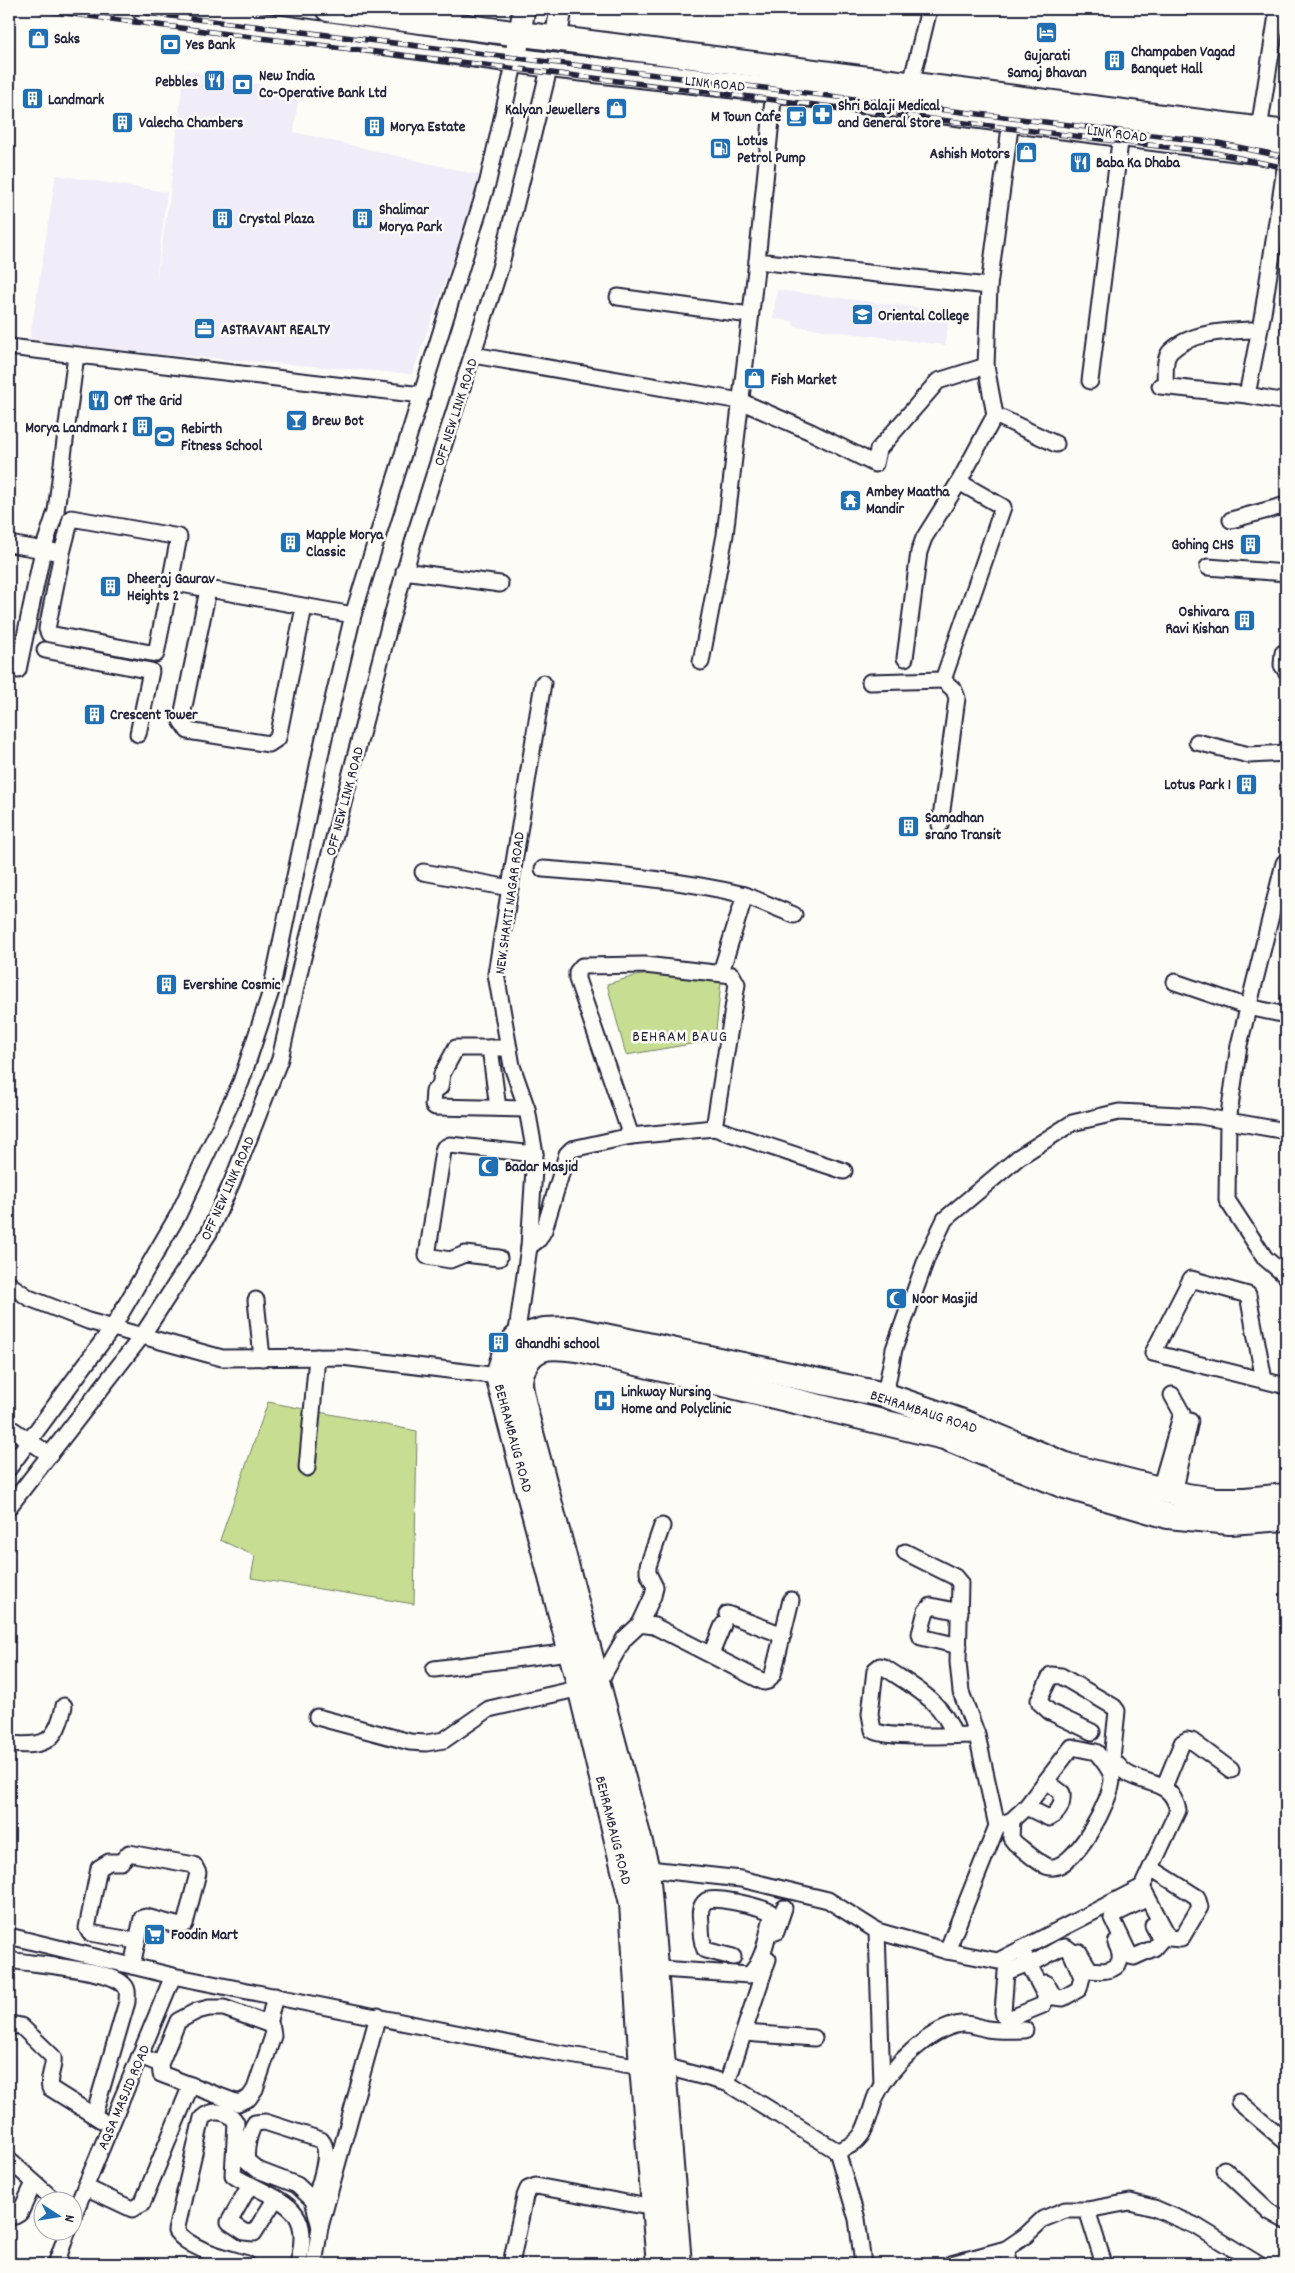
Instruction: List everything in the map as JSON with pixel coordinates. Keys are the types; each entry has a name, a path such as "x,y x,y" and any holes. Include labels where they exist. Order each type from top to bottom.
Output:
{"main road":[{"name":"LINK ROAD","path":"144,9 550,65 906,106 1286,155"},
{"name":"LINK ROAD","path":"328,9 520,32 1286,133"},
{"path":"515,60 524,9"},
{"path":"556,38 561,9"},
{"name":"OFF NEW LINK ROAD","path":"550,65 556,38"},
{"name":"BEHRAMBAUG ROAD","path":"659,2264 666,2233 646,1968 647,1869 589,1686 570,1652 498,1376 504,1356 523,1346 544,1330 572,1329 885,1395 962,1422 1068,1466 1167,1491 1214,1500 1244,1500 1286,1496"},
{"name":"BEHRAMBAUG ROAD","path":"523,1346 542,1349 556,1347 583,1350 944,1437 1062,1485 1168,1516 1230,1522 1286,1518"},
{"name":"BEHRAMBAUG ROAD","path":"523,1346 523,1368 520,1382 526,1414 589,1686 623,1867 646,1968"},
{"name":"BEHRAMBAUG ROAD","path":"652,2066 654,2208 679,2264"}],"street":[{"path":"906,106 929,9"},
{"path":"1259,129 1278,9"},
{"name":"OFF NEW LINK ROAD","path":"9,1468 113,1326 178,1214 241,1082 271,990 323,742 353,615 488,181 515,60"},
{"name":"OFF NEW LINK ROAD","path":"9,1507 142,1336 209,1233 232,1182 280,1059 301,965 404,571 500,268 550,65"},
{"path":"701,662 725,535 757,260 774,90"},
{"path":"905,658 919,552 924,538 959,482 995,415 986,366 989,286 1011,120"},
{"path":"1090,381 1121,134"},
{"path":"1247,395 1263,313 1286,162"},
{"path":"757,260 989,286"},
{"path":"618,297 750,315"},
{"path":"1252,330 1211,334 1190,340 1170,352 1163,386 1247,395 1286,402"},
{"path":"9,347 422,395"},
{"path":"18,670 43,550 56,511 76,355"},
{"path":"473,355 740,401 811,432 875,464 878,450 938,381 986,366"},
{"path":"995,415 1056,444"},
{"path":"943,680 1003,507 959,482"},
{"path":"1231,520 1286,505"},
{"path":"138,734 156,654 179,537 71,518 47,629 49,634 156,654"},
{"path":"9,544 62,553"},
{"path":"1208,568 1286,573"},
{"path":"404,571 500,584"},
{"path":"170,582 353,615"},
{"path":"208,590 181,721 188,731 269,744 278,738 304,607"},
{"path":"46,650 151,672"},
{"path":"1283,653 1282,665 1286,671"},
{"path":"870,682 943,680 954,690 957,698 940,825"},
{"name":"NEW SHAKTI NAGAR ROAD","path":"523,1346 535,1154 527,1109 518,1088 509,1048 496,974 543,683"},
{"path":"1196,742 1249,755 1286,753"},
{"path":"1284,863 1239,1045 1228,1121 1227,1200 1265,1258 1286,1276"},
{"path":"542,869 653,878 714,887 745,895 794,915"},
{"path":"423,872 510,888"},
{"path":"721,972 745,895"},
{"path":"630,1136 576,978 577,972 582,966 645,965 721,972 732,975 737,984 714,1128"},
{"path":"1175,982 1248,1007 1286,1015"},
{"path":"509,1048 456,1048 442,1074 440,1087 434,1091 433,1105 436,1107 527,1109"},
{"path":"490,1048 498,1108"},
{"path":"885,1395 894,1349 927,1257 946,1219 1019,1157 1072,1123 1119,1112 1200,1116 1286,1131"},
{"path":"529,1247 539,1239 544,1230 563,1160 572,1149 630,1136 714,1128 844,1171"},
{"path":"499,1258 464,1254 450,1260 427,1256 444,1148 450,1145 535,1154"},
{"path":"1264,1380 1248,1295 1190,1279 1153,1353 1286,1386"},
{"path":"9,1284 29,1298 88,1321 113,1326 222,1358 342,1357 498,1376"},
{"path":"256,1300 262,1358"},
{"path":"307,1468 317,1357"},
{"path":"1167,1491 1182,1413 1172,1395"},
{"path":"1167,1491 1191,1418"},
{"path":"9,1427 50,1455"},
{"path":"317,1717 410,1742 426,1743 444,1740 489,1709 589,1686 624,1639 640,1624 653,1596 655,1587 648,1573 648,1566 662,1526"},
{"path":"905,1552 955,1577 960,1584 959,1646 961,1692 978,1735 997,1826 947,1951"},
{"path":"640,1624 654,1626 764,1682 768,1681 773,1674 791,1600"},
{"path":"959,1646 921,1637 920,1634 926,1611 931,1606 960,1612"},
{"path":"711,1654 725,1619 783,1635"},
{"path":"434,1669 570,1652"},
{"path":"954,1735 948,1719 934,1701 884,1667 880,1666 875,1670 870,1714 873,1730 883,1734 954,1735 978,1735"},
{"path":"623,1867 742,1879 828,1900 877,1931 947,1951 998,1961 1100,1909 1141,1895 1155,1871 1178,1810 1175,1798 1164,1787 1128,1774 1112,1759 1117,1711 1114,1707 1060,1676 1051,1675 1039,1700 1040,1703 1050,1712 1092,1732"},
{"path":"9,1744 25,1745 44,1742 52,1737 59,1725 64,1706"},
{"path":"1164,1787 1182,1743 1187,1740 1192,1741 1231,1770"},
{"path":"997,1826 1012,1820 1026,1807 1070,1749 1075,1746 1096,1752 1111,1774 1111,1786 1093,1829 1075,1856 1058,1866 1050,1867 1045,1865 1011,1838 1012,1820"},
{"path":"1026,1807 1044,1818 1049,1818 1058,1812 1062,1793 1046,1781"},
{"path":"132,1966 142,1918 146,1917 180,1926 185,1924 198,1873 194,1865 129,1853 121,1862 109,1862 99,1868 87,1928 90,1933 137,1941"},
{"path":"1141,1895 1169,1938 1181,1939 1200,1906 1199,1901 1197,1896 1155,1871"},
{"path":"646,1968 749,1975 754,1970 762,1955 772,1917 770,1912 750,1905 711,1898 705,1901 700,1910 702,1943 705,1950 733,1957"},
{"path":"727,2084 784,1908"},
{"path":"1064,1927 1090,1970 1103,1972 1115,1968 1122,1956 1100,1909"},
{"path":"877,1931 882,2085"},
{"path":"9,1936 173,1976 540,2050 652,2066 727,2084 837,2151 857,2219 863,2264"},
{"path":"1024,1948 1032,1963"},
{"path":"74,1970 77,1952"},
{"path":"9,1960 99,1973 123,1983 128,1991 127,2002 94,2115"},
{"name":"AQSA MASJID ROAD","path":"82,2196 173,1976"},
{"path":"268,2024 275,1996"},
{"path":"209,2008 224,2008 268,2024 272,2028 273,2036 255,2089 249,2098 238,2103 161,2074 160,2064 178,2022 197,2011 209,2008"},
{"path":"314,2264 320,2227 378,2016"},
{"path":"9,2028 16,2024 21,2026 53,2057 54,2063 49,2082 50,2088 111,2126"},
{"path":"837,2151 848,2148 860,2138 869,2123 876,2097 882,2085 899,2063 928,2038 947,2027 962,2024 973,2024 1000,2030 1025,2030"},
{"path":"744,2033 814,2038"},
{"path":"140,2056 160,2064"},
{"path":"85,2188 132,2209 142,2204 191,2085"},
{"path":"1239,2102 1286,2142"},
{"path":"247,2264 199,2247 180,2236 176,2231 202,2118 210,2112 217,2112 234,2118 237,2130 232,2173 235,2177 276,2198 292,2209 303,2232 298,2264"},
{"path":"313,2200 326,2152 325,2144 321,2140 265,2122 255,2123 246,2154 247,2161 258,2170 297,2184 313,2200 320,2227"},
{"path":"9,2160 42,2190"},
{"path":"1224,2169 1270,2212 1286,2221"},
{"path":"9,2214 15,2216 20,2213 34,2183"},
{"path":"250,2185 229,2222 244,2232 254,2232 276,2198"},
{"path":"511,2264 528,2189 536,2186 654,2208"},
{"path":"953,2264 1006,2249 1026,2236 1043,2219 1065,2210 1087,2210 1130,2202 1154,2208 1196,2226 1258,2264"},
{"path":"1087,2210 1104,2264"},
{"path":"56,2264 64,2240"},
{"path":"1006,2249 1010,2264"}],"shaded area":[{"path":"184,70 299,92 294,132 483,176 412,374 145,353 30,339 56,175 167,192 155,290 170,194"},
{"name":"Oriental College","path":"777,290 950,312 945,345 793,326 793,321 773,319"}],"green space":[{"path":"675,971 717,979 721,982 715,1040 626,1055 607,984 635,976"},
{"path":"268,1402 417,1431 414,1604 251,1578 255,1556 220,1540"}],"railway":[{"path":"34,9 235,35 1216,153 1286,168"},
{"path":"113,9 1218,143 1286,157"}],"place":[{"name":"Gujarati Samaj Bhavan","path":"1047,32"},
{"name":"Saks","path":"38,38"},
{"name":"Yes Bank","path":"170,44"},
{"name":"Champaben Vagad Banquet Hall","path":"1115,60"},
{"name":"Pebbles","path":"214,81"},
{"name":"New India Co-Operative Bank Ltd","path":"243,84"},
{"name":"Landmark","path":"32,99"},
{"name":"Kalyan Jewellers","path":"616,109"},
{"name":"Shri Balaji Medical and General Store","path":"822,114"},
{"name":"M Town Cafe","path":"797,116"},
{"name":"Valecha Chambers","path":"123,122"},
{"name":"Morya Estate","path":"374,126"},
{"name":"Lotus Petrol Pump","path":"721,149"},
{"name":"Ashish Motors","path":"1026,153"},
{"name":"Baba Ka Dhaba","path":"1080,162"},
{"name":"Crystal Plaza","path":"223,218"},
{"name":"Shalimar Morya Park","path":"363,218"},
{"name":"Oriental College","path":"862,315"},
{"name":"ASTRAVANT REALTY","path":"205,329"},
{"name":"Fish Market","path":"755,379"},
{"name":"Off The Grid","path":"98,400"},
{"name":"Brew Bot","path":"296,420"},
{"name":"Morya Landmark I","path":"143,427"},
{"name":"Rebirth Fitness School","path":"165,437"},
{"name":"Ambey Maatha Mandir","path":"850,500"},
{"name":"Mapple Morya Classic","path":"290,543"},
{"name":"Gohing CHS","path":"1250,544"},
{"name":"Dheeraj Gaurav Heights 2","path":"111,587"},
{"name":"Oshivara Ravi Kishan","path":"1245,620"},
{"name":"Crescent Tower","path":"94,714"},
{"name":"Lotus Park 1","path":"1247,784"},
{"name":"Samadhan srano Transit","path":"909,826"},
{"name":"Evershine Cosmic","path":"167,984"},
{"name":"Badar Masjid","path":"489,1166"},
{"name":"Noor Masjid","path":"896,1298"},
{"name":"Ghandhi school","path":"499,1343"},
{"name":"Linkway Nursing Home and Polyclinic","path":"605,1400"},
{"name":"Foodin Mart","path":"155,1934"}],"district":[{"name":"BEHRAM BAUG","path":"680,1035"}]}
